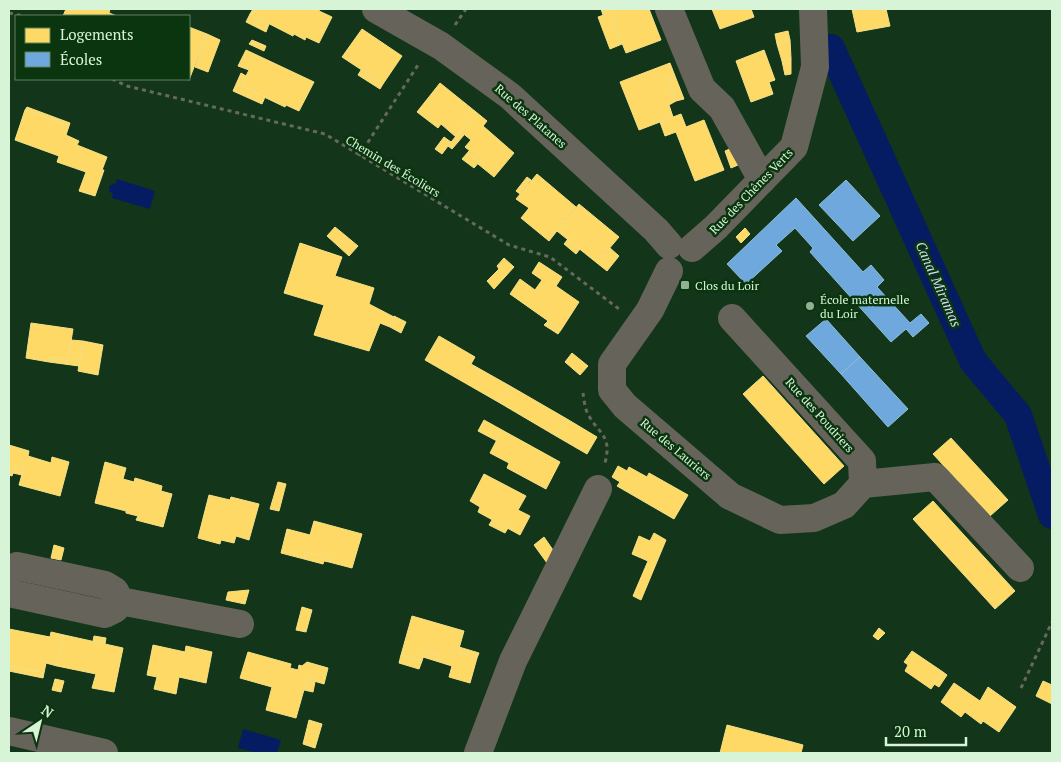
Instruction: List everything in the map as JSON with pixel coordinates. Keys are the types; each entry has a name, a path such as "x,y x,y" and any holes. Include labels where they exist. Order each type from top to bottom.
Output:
{"street":[{"name":"Rue des Platanes","path":"376,9 441,46 510,96 656,230 677,254"},
{"path":"669,9 702,89 722,108 762,180"},
{"name":"Rue des Chênes Verts","path":"677,254 716,227 794,147 815,67 814,9"},
{"name":"Rue des Lauriers","path":"677,254 650,310 612,364 612,390 625,406 730,496 780,520 814,518 844,505 863,484"},
{"name":"Rue des Poudriers","path":"732,318 862,461 863,484"},
{"path":"863,484 935,477 1020,568"},
{"path":"478,753 512,660 598,489"},
{"path":"9,570 18,566 105,585 115,592 120,601"},
{"path":"9,593 105,614 115,609 120,601"},
{"path":"120,601 240,624"},
{"path":"9,731 52,746 104,753"}],"path":[{"path":"359,156 426,52 441,46"},
{"name":"Chemin des Écoliers","path":"114,80 127,86 325,134 509,245 550,256 639,325"},
{"path":"582,393 588,416 604,434 608,452 598,489"},
{"path":"1021,688 1052,622"}],"shaded area":[{"path":"117,179 155,191 150,209 112,198 113,194 109,191 109,186 116,183"},
{"path":"243,729 281,740 277,753 258,753 238,748"}],"building: Logements":[{"path":"66,9 110,9 109,13 114,15 63,15"},
{"path":"253,9 320,9 319,11 332,17 319,43 306,37 305,40 294,34 293,36 250,14"},
{"path":"601,9 649,9 661,40 626,53 610,13 603,15"},
{"path":"712,9 751,9 754,17 720,29"},
{"path":"852,9 886,9 890,26 857,32"},
{"path":"610,13 622,44 610,49 598,17"},
{"path":"250,14 269,24 266,32 246,22"},
{"path":"190,27 207,34 190,77"},
{"path":"362,29 402,56 383,84 342,57"},
{"path":"788,31 790,40 777,44 775,34"},
{"path":"207,34 220,40 208,72 195,67"},
{"path":"252,40 266,46 264,51 249,44"},
{"path":"790,40 791,58 782,61 777,44"},
{"path":"246,50 314,82 299,111 286,105 285,107 241,86 249,70 238,66"},
{"path":"764,50 775,80 769,82 773,94 751,102 736,61"},
{"path":"791,58 791,74 785,75 782,61"},
{"path":"670,63 675,76 668,79 676,101 669,105 673,117 639,130 620,82"},
{"path":"361,70 383,84 380,89 358,75"},
{"path":"241,73 246,76 241,86 265,97 262,104 233,91"},
{"path":"675,76 684,99 676,101 668,79"},
{"path":"440,83 476,112 456,137 441,124 438,128 417,112"},
{"path":"27,107 70,123 69,126 25,110"},
{"path":"25,110 69,126 66,135 79,141 77,145 107,157 95,196 79,191 86,172 57,162 59,156 15,140"},
{"path":"476,112 487,121 483,126 514,153 494,177 478,164 481,160 465,147 471,140 460,131"},
{"path":"681,114 686,127 704,120 724,170 695,181 676,132 665,136 660,122"},
{"path":"460,131 464,135 452,149 448,146"},
{"path":"444,137 451,142 442,154 435,149"},
{"path":"732,148 738,165 731,168 725,151"},
{"path":"469,151 481,160 474,168 462,159"},
{"path":"537,174 576,207 549,241 521,218 529,208 516,199"},
{"path":"527,177 531,180 520,194 516,191"},
{"path":"579,204 619,237 597,263 557,231"},
{"path":"335,227 346,236 338,246 327,236"},
{"path":"745,228 750,234 741,243 736,237"},
{"path":"346,236 358,246 349,256 338,246"},
{"path":"568,239 580,249 576,254 564,244"},
{"path":"300,243 342,257 335,276 374,288 369,304 394,317 390,327 380,323 369,351 314,335 324,305 284,293"},
{"path":"610,248 619,256 607,271 597,263"},
{"path":"504,258 514,267 494,289 487,281 499,269 497,266"},
{"path":"539,262 562,277 556,286 579,302 561,330 510,294 520,279 535,290 542,280 532,273"},
{"path":"394,316 406,322 401,333 390,327"},
{"path":"548,321 561,330 558,334 544,325"},
{"path":"31,323 73,329 68,360 50,357 49,362 26,358"},
{"path":"439,336 475,357 471,364 510,386 500,403 425,360"},
{"path":"71,340 83,341 79,366 49,362 50,357 68,360"},
{"path":"83,341 103,345 98,375 78,371"},
{"path":"572,353 588,366 580,375 565,362"},
{"path":"763,376 844,466 824,484 743,394"},
{"path":"510,386 567,419 556,436 500,403"},
{"path":"567,419 597,437 587,454 556,436"},
{"path":"484,420 502,430 497,441 478,431"},
{"path":"502,430 560,462 546,489 507,468 509,463 490,453"},
{"path":"951,438 1008,500 990,516 933,454"},
{"path":"9,445 29,451 28,456 51,463 52,457 69,462 60,496 19,485 24,467 16,465 12,476 9,475"},
{"path":"105,462 126,468 123,479 134,482 135,478 162,486 161,491 172,494 163,527 136,520 138,516 126,513 126,511 95,503"},
{"path":"16,465 24,467 22,475 13,473"},
{"path":"618,466 627,471 629,467 647,477 649,473 688,495 674,519 617,486 620,482 612,477"},
{"path":"484,474 526,496 518,510 530,516 520,535 478,512 480,507 470,501"},
{"path":"278,482 286,484 279,511 270,509"},
{"path":"209,495 230,500 231,497 259,504 249,540 236,536 234,543 221,540 220,544 198,538"},
{"path":"933,501 1015,591 995,609 913,519"},
{"path":"492,520 508,528 505,533 489,525"},
{"path":"314,521 362,534 352,568 329,562 330,559 306,552 304,559 281,553 287,529 310,535"},
{"path":"654,533 666,540 641,600 633,596 648,561 632,554 639,536 650,541"},
{"path":"544,537 553,550 547,563 534,545"},
{"path":"54,545 64,548 61,560 51,558"},
{"path":"306,552 330,559 329,562 324,561 323,564 304,559"},
{"path":"249,590 245,604 226,600 228,592"},
{"path":"302,607 312,610 306,632 296,630"},
{"path":"412,616 464,631 458,652 477,658 470,683 449,677 452,666 436,661 438,655 425,651 422,661 401,655"},
{"path":"879,628 885,633 878,640 873,636"},
{"path":"9,629 50,637 51,632 64,635 57,666 46,663 44,673 9,666"},
{"path":"64,635 123,648 114,692 92,688 96,674 57,666"},
{"path":"94,636 106,638 105,644 93,641"},
{"path":"153,645 185,652 186,646 212,652 206,683 179,677 176,694 154,689 157,677 147,675"},
{"path":"459,647 479,653 477,658 458,652"},
{"path":"425,651 438,655 436,661 423,657"},
{"path":"912,651 943,672 931,689 905,671 908,665 904,662"},
{"path":"248,652 291,664 290,668 298,670 299,665 302,666 307,662 328,668 324,684 307,679 296,718 266,710 272,687 240,678"},
{"path":"401,655 422,661 419,669 399,663"},
{"path":"9,666 44,673 43,678 9,671"},
{"path":"943,672 947,675 939,687 934,684"},
{"path":"55,679 64,681 61,692 52,690"},
{"path":"307,679 315,682 313,692 304,690"},
{"path":"1043,681 1052,685 1052,704 1036,696"},
{"path":"954,683 980,701 988,687 1016,707 999,732 983,721 981,724 965,712 961,717 941,702"},
{"path":"309,720 322,724 315,748 303,744"},
{"path":"727,725 792,742 789,753 720,753"},
{"path":"792,742 803,745 801,753 789,753"}],"building: Écoles":[{"path":"846,180 880,216 853,241 819,205"},
{"path":"796,198 863,272 871,265 884,280 877,287 910,323 921,314 929,323 913,337 906,329 891,342 810,252 813,248 795,228 776,245 782,251 746,284 727,264"},
{"path":"826,319 860,357 841,374 806,336"},
{"path":"860,357 908,409 888,427 841,374"}],"waterway":[{"name":"Canal Miramas","path":"831,48 973,361 1018,415 1052,515"}],"place":[{"name":"Clos du Loir","path":"685,285"},
{"name":"École maternelle du Loir","path":"810,306"}]}
